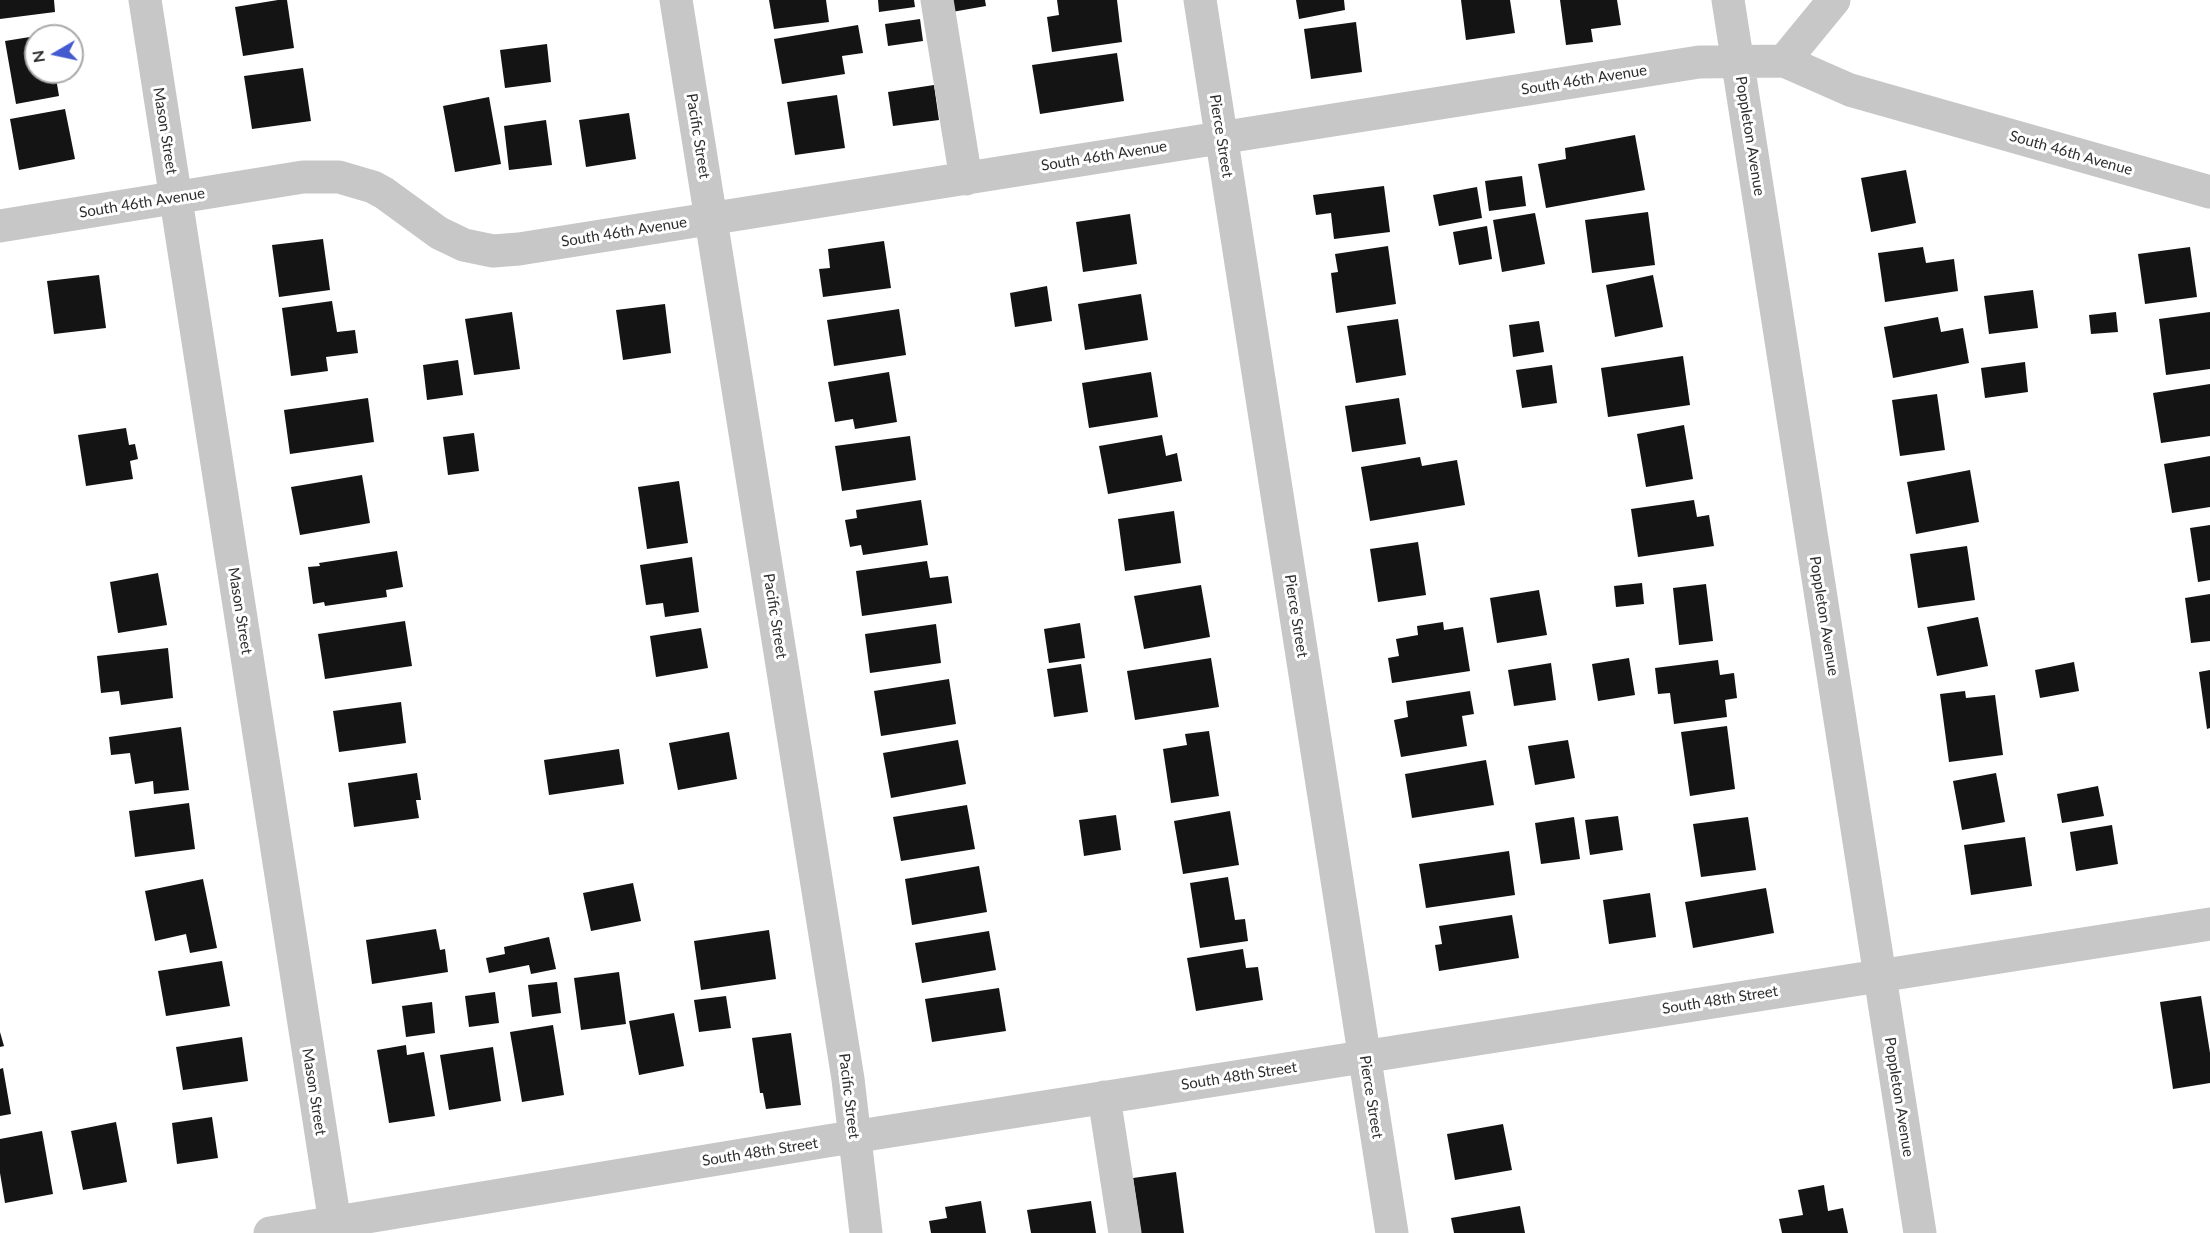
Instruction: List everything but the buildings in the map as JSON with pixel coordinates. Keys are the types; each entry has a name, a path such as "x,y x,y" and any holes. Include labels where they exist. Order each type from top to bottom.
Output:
{"street":[{"name":"Mason Street","path":"145,0 335,1223"},
{"name":"Pacific Street","path":"676,0 848,1079 867,1233"},
{"path":"937,0 966,179"},
{"name":"Pierce Street","path":"1200,0 1392,1233"},
{"name":"Poppleton Avenue","path":"1728,0 1920,1233"},
{"path":"1784,61 1833,0"},
{"name":"South 46th Avenue","path":"0,226 303,177 339,177 379,190 439,233 464,245 493,250 519,249 1699,62 1784,61 1850,90 2210,192"},
{"name":"South 48th Street","path":"270,1233 854,1137 1880,975 2209,932"},
{"path":"1104,1097 1125,1233"}]}
